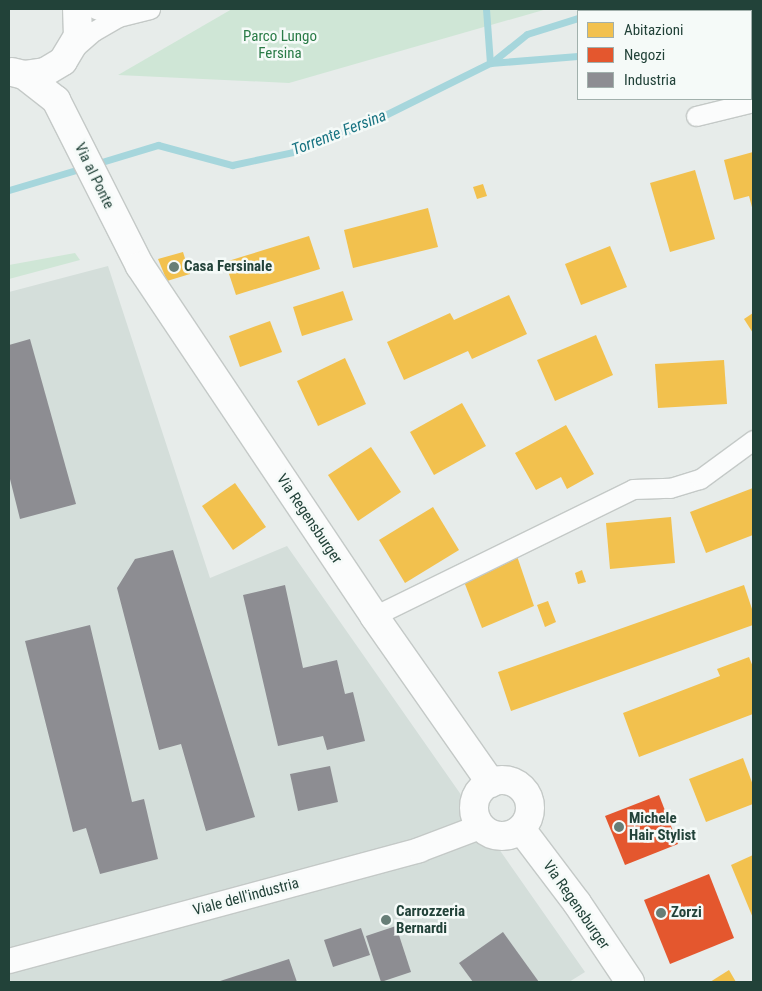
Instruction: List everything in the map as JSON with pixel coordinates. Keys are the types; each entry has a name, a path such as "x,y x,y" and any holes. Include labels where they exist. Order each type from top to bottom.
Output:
{"main road":[{"path":"56,100 79,23 77,9"},
{"path":"17,72 45,72 68,55"},
{"name":"Via al Ponte","path":"17,72 56,100 132,252"},
{"name":"Via Regensburger","path":"132,252 374,616 491,783"},
{"path":"508,781 523,790 530,806 521,829 501,837 480,827 474,804 482,788 491,783 508,781"},
{"name":"Via Regensburger","path":"521,829 577,903 630,982"}],"street":[{"path":"96,9 118,18"},
{"path":"68,55 94,31 118,18 150,9"},
{"path":"696,116 753,102"},
{"path":"374,616 634,489 670,488 700,479 753,440"},
{"name":"Viale dell'industria","path":"9,961 419,850 480,827"}],"shaded area":[{"path":"108,266 210,578 287,546 585,972 569,982 9,982 9,292"}],"green space":[{"name":"Parco Lungo Fersina","path":"232,9 547,9 289,83 118,75"},
{"path":"75,253 80,260 9,279 9,265"}],"building: Abitazioni":[{"path":"753,152 753,211 749,196 734,200 724,160"},
{"path":"695,170 715,239 670,252 650,183"},
{"path":"483,184 487,196 477,199 473,187"},
{"path":"428,208 438,247 353,268 344,230"},
{"path":"309,236 320,269 236,295 225,262"},
{"path":"610,246 627,287 581,305 565,264"},
{"name":"Casa Fersinale","path":"183,252 190,274 167,281 158,259"},
{"path":"343,291 353,320 302,336 293,307"},
{"path":"509,295 527,334 472,359 468,351 404,380 387,342 450,313 454,320"},
{"path":"753,313 753,333 744,319"},
{"path":"270,321 282,352 240,367 229,336"},
{"path":"596,335 613,375 555,401 537,360"},
{"path":"345,358 366,404 318,426 297,381"},
{"path":"724,360 727,404 658,408 655,364"},
{"path":"462,403 486,446 434,475 410,432"},
{"path":"566,425 594,474 567,489 561,477 536,490 515,453"},
{"path":"371,447 401,492 358,521 328,475"},
{"path":"235,483 266,527 233,550 202,506"},
{"path":"753,488 753,535 706,553 690,512"},
{"path":"433,507 459,550 405,583 379,540"},
{"path":"671,517 675,563 610,569 606,523"},
{"path":"517,556 534,606 482,628 463,579"},
{"path":"582,570 586,582 578,584 575,573"},
{"path":"744,585 753,612 753,625 511,711 498,672"},
{"path":"548,601 556,622 545,627 537,605"},
{"path":"749,657 753,667 753,714 639,757 623,713 720,676 717,669"},
{"path":"743,758 753,785 753,804 706,822 689,779"},
{"path":"753,855 753,918 731,865"},
{"path":"729,970 736,982 710,982"}],"building: Negozi":[{"path":"659,795 678,844 625,865 605,816"},
{"path":"709,874 734,938 670,964 644,900"}],"building: Industria":[{"path":"30,339 76,504 20,519 9,475 9,345"},
{"path":"173,550 255,817 206,831 181,744 159,750 117,588 135,559"},
{"path":"285,585 303,668 337,660 345,694 353,692 365,741 327,750 323,736 278,746 243,595"},
{"path":"90,625 132,802 144,799 158,859 100,874 86,828 73,832 25,641"},
{"path":"330,766 338,802 298,811 290,774"},
{"path":"396,926 411,972 381,982 366,936"},
{"path":"361,928 370,955 333,967 324,940"},
{"path":"503,932 539,982 473,982 459,963"},
{"path":"289,959 297,982 217,982"}],"waterway":[{"path":"486,9 490,63"},
{"path":"614,10 620,9"},
{"path":"491,63 527,34 577,18"},
{"name":"Torrente Fersina","path":"95,164 158,145 232,165 298,151 375,120 490,63 577,56"},
{"name":"Torrente Fersina","path":"9,190 83,168"}],"place":[{"name":"Casa Fersinale","path":"174,267"},
{"name":"Michele Hair Stylist","path":"619,827"},
{"name":"Zorzi","path":"661,913"},
{"name":"Carrozzeria Bernardi","path":"386,920"}]}
